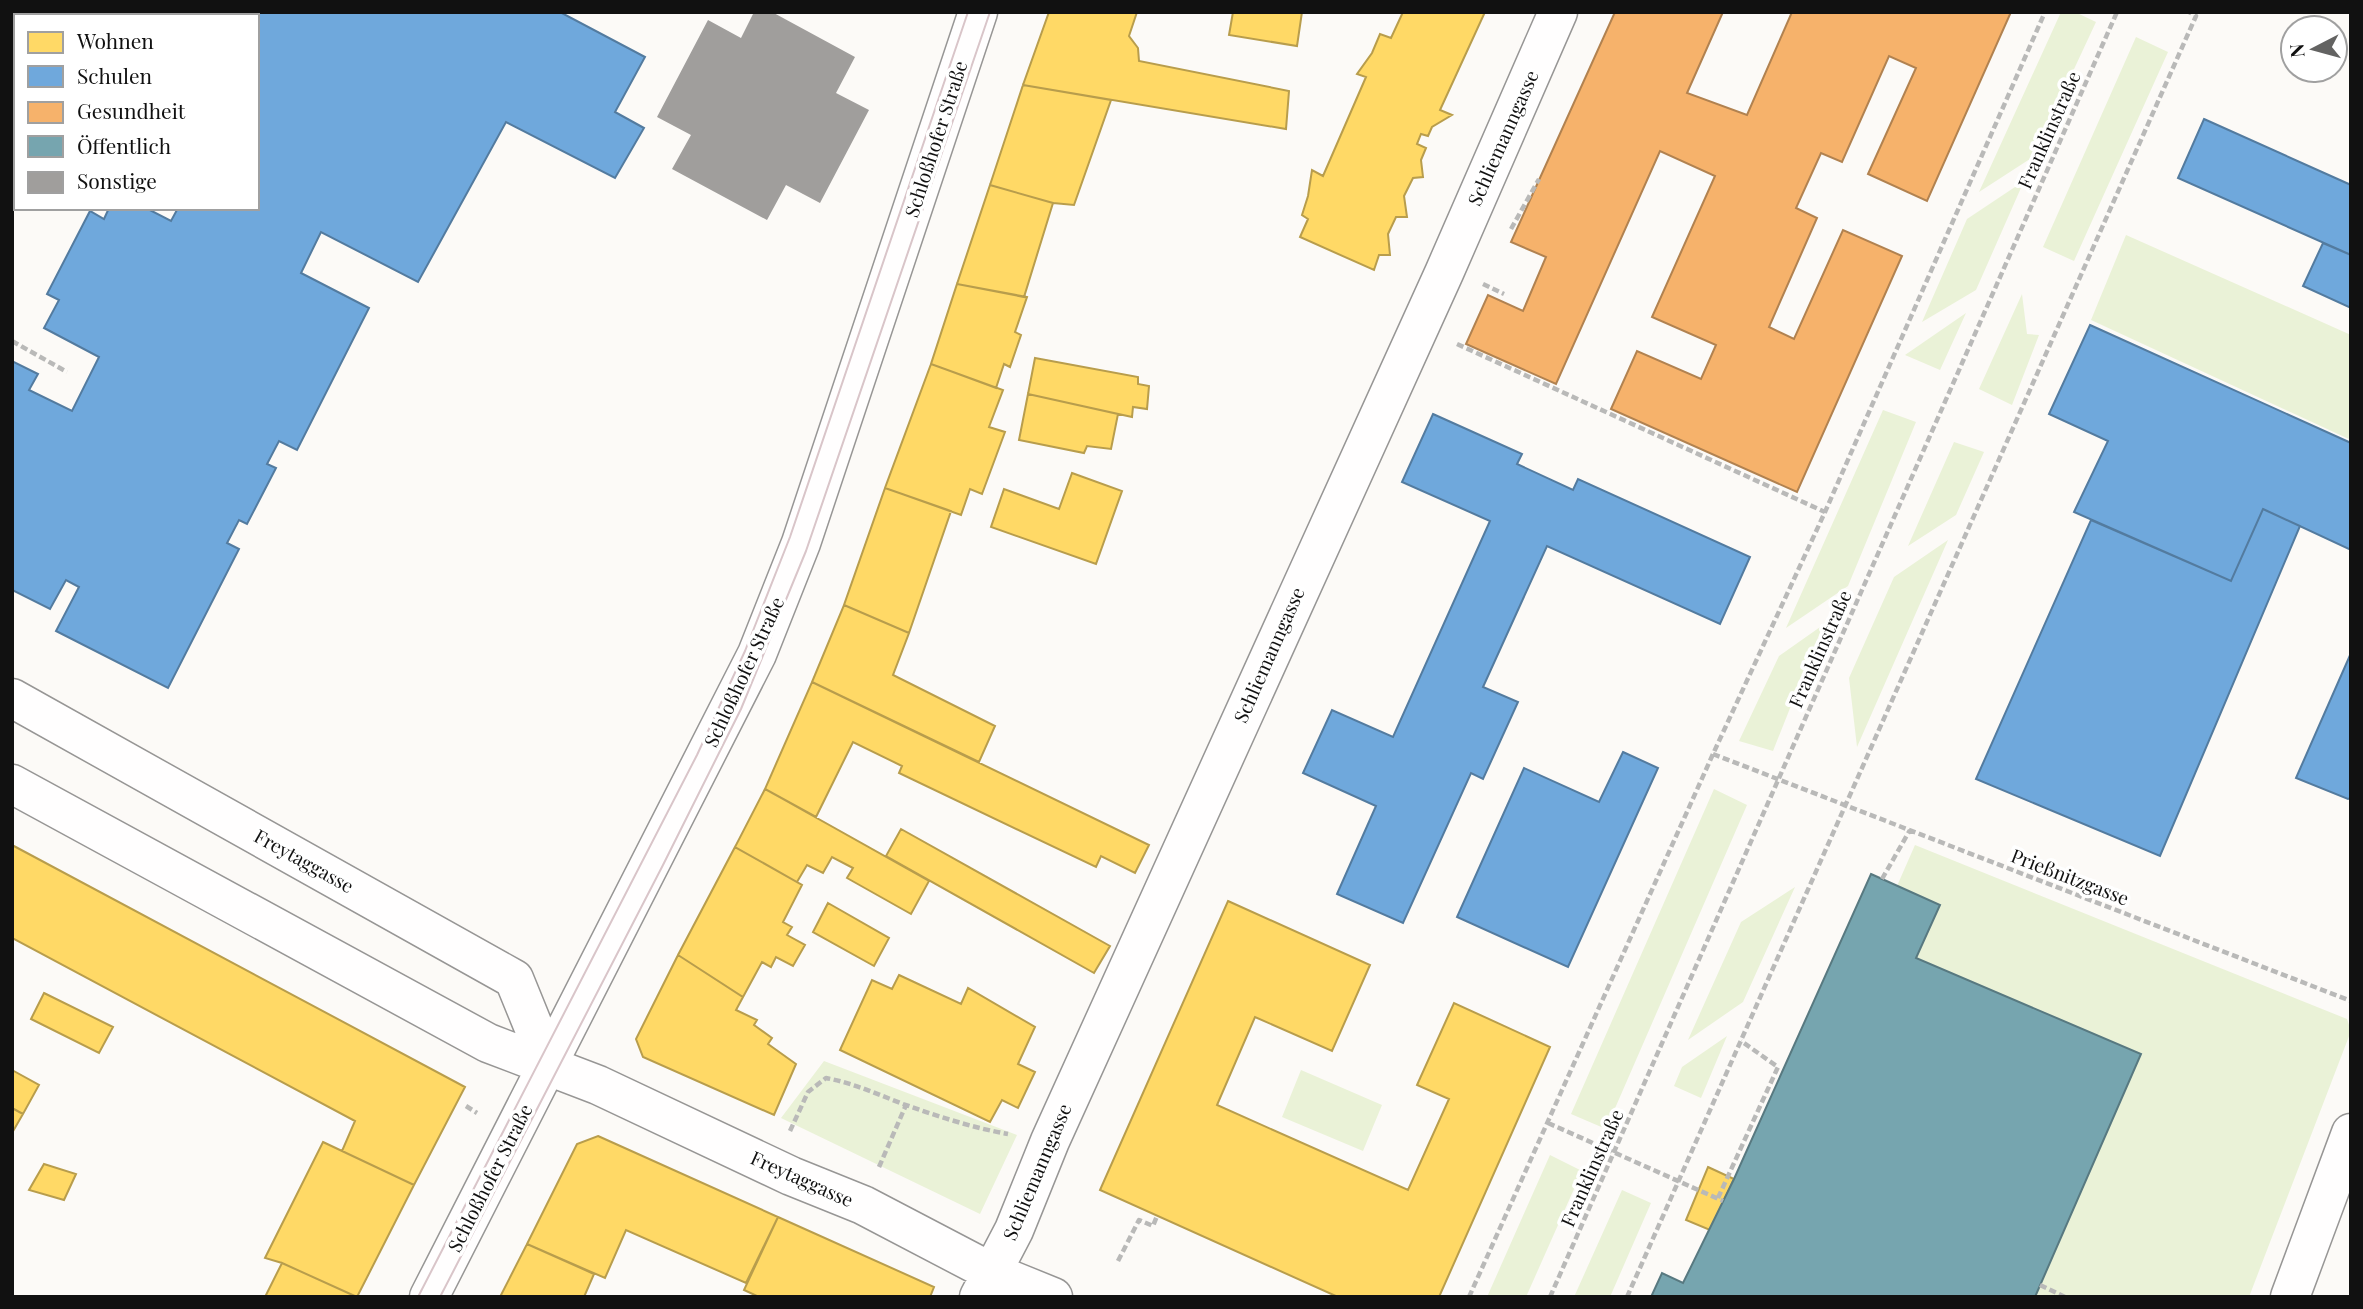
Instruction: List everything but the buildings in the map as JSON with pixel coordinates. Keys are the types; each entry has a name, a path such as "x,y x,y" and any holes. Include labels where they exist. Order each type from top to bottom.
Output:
{"street":[{"name":"Schloßhofer Straße","path":"429,1297 762,641 801,543 978,12"},
{"name":"Schliemanngasse","path":"985,1284 1014,1230 1049,1141 1444,273 1558,12"},
{"name":"Freytaggasse","path":"12,698 514,979 549,1065"},
{"name":"Freytaggasse","path":"12,784 488,1043 598,1085 792,1176 863,1205 985,1284 1053,1297"},
{"path":"2290,1297 2351,1133"}],"path":[{"path":"1469,1297 1825,512 2045,12"},
{"name":"Franklinstraße","path":"1550,1297 2116,12"},
{"path":"1627,1297 2197,14 2189,12"},
{"path":"1522,213 1539,179"},
{"path":"1485,286 1504,294"},
{"path":"1418,326 1825,512"},
{"path":"12,341 67,372"},
{"name":"Prießnitzgasse","path":"1713,754 2351,1001"},
{"path":"1882,879 1910,830"},
{"path":"1548,1124 1721,1200 1778,1067 1741,1041"},
{"path":"790,1132 808,1092 826,1078 851,1083 906,1105 989,1131 1017,1135"},
{"path":"877,1171 906,1105"},
{"path":"1118,1261 1139,1220 1153,1226 1157,1216"},
{"path":"2040,1286 2065,1297"}],"green space":[{"path":"2061,12 2075,12 2096,22 2033,157 1979,192"},
{"path":"2136,37 2168,52 2074,261 2043,247"},
{"path":"2024,181 1976,290 1922,322 1967,219"},
{"path":"2126,235 2351,335 2351,440 2091,320"},
{"path":"2022,294 2027,334 2039,335 2012,405 1979,389"},
{"path":"1966,313 1940,370 1905,355"},
{"path":"1883,410 1916,422 1848,586 1786,628"},
{"path":"1954,442 1984,452 1956,515 1908,546"},
{"path":"1948,540 1857,747 1849,678 1894,577"},
{"path":"1823,625 1773,751 1739,741 1779,656"},
{"path":"1714,789 1747,805 1606,1129 1571,1114"},
{"path":"1915,845 2347,1019 2351,1031 2249,1297 2035,1297 2141,1054 1916,958 1897,886"},
{"path":"1795,887 1743,1002 1688,1040 1741,922"},
{"path":"1727,1036 1701,1098 1674,1086 1682,1067"},
{"path":"824,1061 1017,1135 980,1214 781,1118"},
{"path":"1301,1070 1382,1105 1363,1151 1282,1117"},
{"path":"1550,1155 1582,1171 1526,1297 1487,1297"},
{"path":"1622,1190 1651,1203 1610,1297 1574,1297"}],"tram line":[{"path":"418,1297 697,755 745,651 790,537 968,12"},
{"path":"440,1297 741,709 806,551 990,12"}]}
